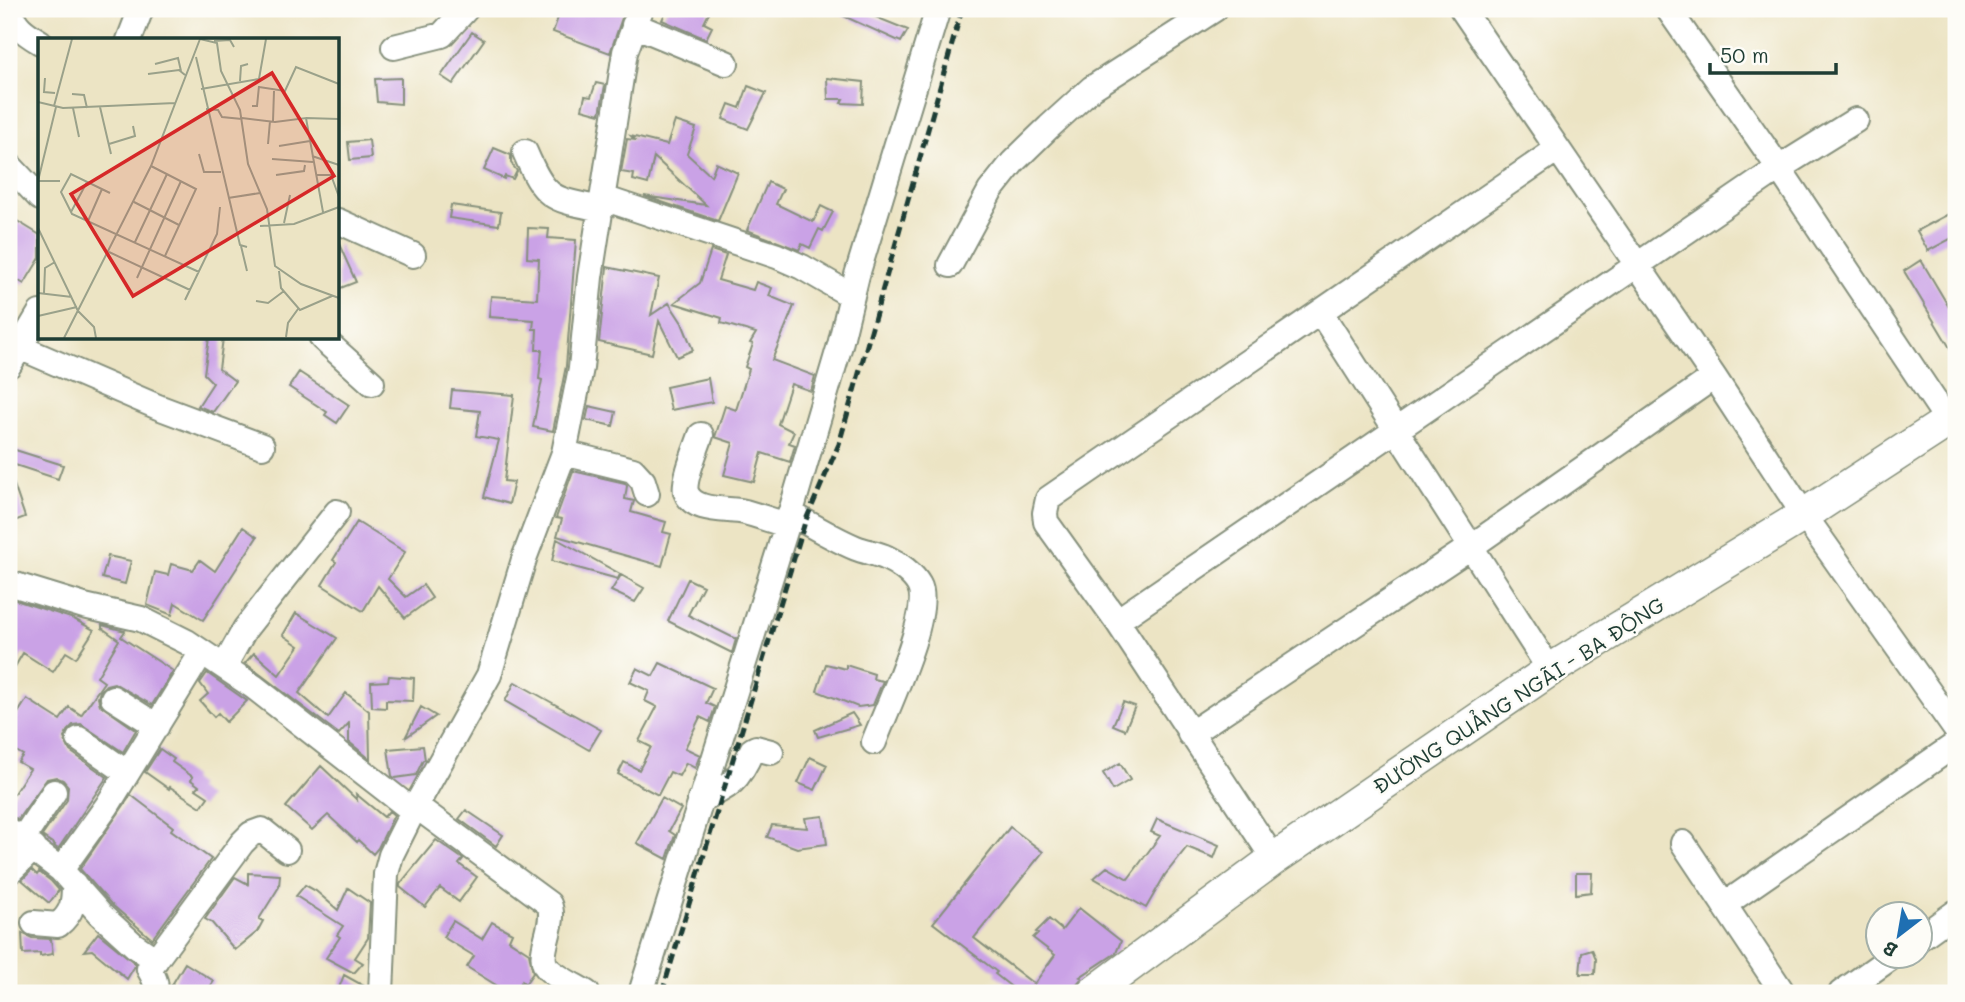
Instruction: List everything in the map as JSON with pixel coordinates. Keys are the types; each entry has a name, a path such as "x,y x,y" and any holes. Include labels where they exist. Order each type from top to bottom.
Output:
{"main road":[{"name":"ĐƯỜNG QUẢNG NGÃI - BA ĐỘNG","path":"1093,993 1274,859 1550,670 1804,515 1952,418"}],"street":[{"path":"11,9 12,18 20,28 38,41"},
{"path":"130,38 141,9"},
{"path":"394,47 442,35 467,9"},
{"path":"641,993 788,519 938,9"},
{"path":"950,265 990,191 1013,162 1049,127 1092,88 1215,9"},
{"path":"1462,9 1556,150 1714,377 1804,515 1956,730"},
{"path":"1668,9 1952,418"},
{"path":"381,993 386,874 391,855 414,808 489,674 525,556 564,453 581,368 588,289 625,52 638,17 726,63"},
{"path":"1117,621 1779,167 1856,120"},
{"path":"1274,859 1117,621 1046,522 1048,499 1556,150"},
{"path":"525,152 545,192 566,202 602,203 777,256 852,296"},
{"path":"9,165 38,196"},
{"path":"340,222 413,255"},
{"path":"1321,313 1550,670"},
{"path":"38,316 14,356 262,446"},
{"path":"324,340 372,383"},
{"path":"1190,733 1472,546 1714,377"},
{"path":"701,435 685,490 698,504 788,519 887,558 909,573 920,586 922,606 909,654 874,742"},
{"path":"564,453 633,470 643,481 647,494"},
{"path":"225,665 245,629 337,512"},
{"path":"9,583 83,606 141,619 225,665 414,808 549,904 552,919 543,959 547,967 587,993"},
{"path":"34,923 58,925 67,918 74,905 68,877 126,772 202,652"},
{"path":"113,698 157,726"},
{"path":"79,739 126,772"},
{"path":"1724,905 1956,744"},
{"path":"700,800 722,790 739,777 752,750 756,748 771,752"},
{"path":"9,872 22,839 54,792"},
{"path":"154,993 155,979 149,970 251,834 262,830 287,850"},
{"path":"22,839 68,877 100,914 134,945 156,960"},
{"path":"1683,843 1783,993"},
{"path":"1934,928 1956,912"},
{"path":"1841,993 1874,970"}],"building":[{"path":"561,9 625,9 610,53 553,32"},
{"path":"667,9 711,9 704,23 712,27 706,39 662,20"},
{"path":"841,9 856,9 908,30 901,42 839,14"},
{"path":"472,32 484,40 453,84 441,76"},
{"path":"401,78 401,104 377,102 375,79"},
{"path":"827,78 864,82 863,104 841,103 843,99 828,99"},
{"path":"596,83 605,85 600,114 582,109 585,96 591,97"},
{"path":"748,86 766,93 748,129 723,119 729,104 740,108"},
{"path":"675,121 696,128 687,154 711,176 716,163 738,173 718,221 644,196 706,205 654,157 648,184 633,180 634,174 621,172 627,139 635,140 631,136 667,145"},
{"path":"369,140 371,158 350,160 348,142"},
{"path":"494,148 511,155 511,163 517,171 513,179 505,176 504,179 484,170"},
{"path":"768,182 783,189 776,204 813,222 821,206 833,212 823,231 819,229 810,248 802,244 799,250 747,230"},
{"path":"451,205 501,212 499,225 449,218"},
{"path":"1956,210 1956,236 1928,251 1917,231"},
{"path":"9,216 38,234 38,261 24,284 9,275"},
{"path":"528,228 549,229 548,238 576,240 566,366 553,431 533,427 542,380 539,379 542,350 536,350 537,329 533,329 534,320 489,317 491,296 537,299 539,259 527,258"},
{"path":"340,246 356,282 340,288"},
{"path":"711,250 726,255 718,280 753,290 756,282 772,288 769,296 794,306 772,360 815,376 811,391 791,384 778,424 794,432 789,443 795,445 790,462 762,453 754,482 724,475 733,443 715,437 725,406 736,410 749,369 745,367 753,344 750,343 756,333 721,323 722,318 674,303 700,283"},
{"path":"1921,260 1956,319 1956,358 1904,271"},
{"path":"607,267 659,278 651,315 669,303 682,323 693,350 677,357 659,321 652,354 599,342"},
{"path":"209,340 223,340 219,369 235,381 213,412 198,406 213,383 204,374"},
{"path":"299,372 349,405 337,423 325,415 327,412 289,387"},
{"path":"708,378 712,402 671,410 666,387"},
{"path":"452,390 514,395 504,481 514,482 509,504 484,497 499,440 476,436 480,411 450,408"},
{"path":"589,406 616,412 613,426 586,420"},
{"path":"9,448 63,465 58,479 9,463"},
{"path":"573,471 625,483 625,499 634,501 631,512 666,522 663,532 671,534 662,566 557,536 562,519 556,518"},
{"path":"9,476 25,517 9,523"},
{"path":"357,522 405,552 388,579 406,597 423,585 432,598 405,618 378,586 363,611 322,585 336,562 333,560"},
{"path":"243,527 257,537 203,620 175,603 172,615 147,605 155,572 168,575 171,564 193,570 200,560 215,571"},
{"path":"557,539 620,574 618,579 552,561"},
{"path":"108,556 131,561 125,584 102,578"},
{"path":"621,575 644,588 635,602 611,591"},
{"path":"688,579 703,586 688,615 736,639 732,653 668,621"},
{"path":"9,598 74,619 94,630 76,658 66,652 53,672 23,653 9,677"},
{"path":"296,613 337,638 299,693 328,718 346,693 369,711 370,759 349,742 349,723 339,734 245,663 254,653 279,675 299,646 283,635"},
{"path":"102,625 125,631 121,637 173,671 152,705 114,683 106,685 100,691 100,705 136,730 123,752 81,724 73,725 67,731 64,738 70,751 107,777 58,849 42,836 67,800 68,786 63,780 56,777 47,779 18,819 9,816 9,801 30,769 18,762 23,755 9,747 9,727 27,699 60,720 69,707 81,715 104,682 97,677 119,640 102,628"},
{"path":"660,663 713,688 706,703 715,707 710,722 700,717 685,748 700,755 695,768 686,763 679,776 670,772 658,795 618,774 624,762 639,770 651,747 639,741 657,707 645,701 649,691 630,682 637,668 653,676"},
{"path":"826,664 846,669 846,665 874,674 873,679 883,681 873,705 858,707 817,691"},
{"path":"207,673 247,701 226,722 218,713 214,717 200,701 208,694 200,683"},
{"path":"389,676 414,678 413,701 386,700 386,708 372,707 371,682 388,681"},
{"path":"515,682 601,730 589,750 505,701"},
{"path":"1123,702 1135,706 1125,730 1113,725"},
{"path":"421,707 436,716 405,738"},
{"path":"852,713 860,725 818,737 815,730"},
{"path":"423,746 425,760 416,775 395,778 392,776 388,749"},
{"path":"160,749 174,759 172,762 193,777 191,780 199,786 196,789 208,797 201,807 145,772"},
{"path":"810,757 827,765 815,790 798,783"},
{"path":"1120,763 1130,780 1113,790 1103,773"},
{"path":"321,766 357,800 356,794 384,817 389,811 394,815 373,854 328,815 312,830 286,807"},
{"path":"131,795 173,827 171,830 211,859 152,939 111,904 80,869"},
{"path":"662,798 681,809 669,831 675,835 667,859 637,843"},
{"path":"466,810 503,835 496,846 459,819"},
{"path":"823,816 827,844 797,848 767,837 772,825 807,828 805,818"},
{"path":"1157,819 1219,845 1214,858 1187,847 1165,875 1146,908 1094,878 1107,867 1128,879 1160,836 1151,832"},
{"path":"1010,827 1043,852 974,938 1034,984 1055,955 1033,938 1038,933 1036,932 1049,919 1062,930 1079,908 1121,941 1116,953 1080,977 1082,978 1076,985 1075,993 1019,993 995,974 997,972 933,923"},
{"path":"436,840 463,859 459,864 477,877 459,902 440,888 425,907 400,887 400,884"},
{"path":"32,870 37,875 39,872 59,890 49,903 22,880"},
{"path":"248,873 280,875 279,887 259,919 263,921 257,932 235,950 212,923 205,919 235,877 248,884"},
{"path":"1576,873 1592,873 1591,892 1576,894"},
{"path":"305,885 338,910 348,888 370,903 368,938 355,958 363,963 354,973 326,958 340,937 337,935 343,926 296,896"},
{"path":"453,921 482,939 492,922 512,933 509,940 529,953 533,973 525,984 522,981 514,993 509,993 467,967 474,956 443,937"},
{"path":"22,933 32,938 51,939 53,954 23,954"},
{"path":"98,933 136,964 127,979 92,950 84,951"},
{"path":"1592,949 1596,959 1595,974 1580,974 1582,952"},
{"path":"185,963 214,981 206,993 170,993 170,988"},
{"path":"344,975 366,987 366,993 349,993 339,988"}],"railway":[{"path":"662,993 805,522 839,444 962,9"}]}
